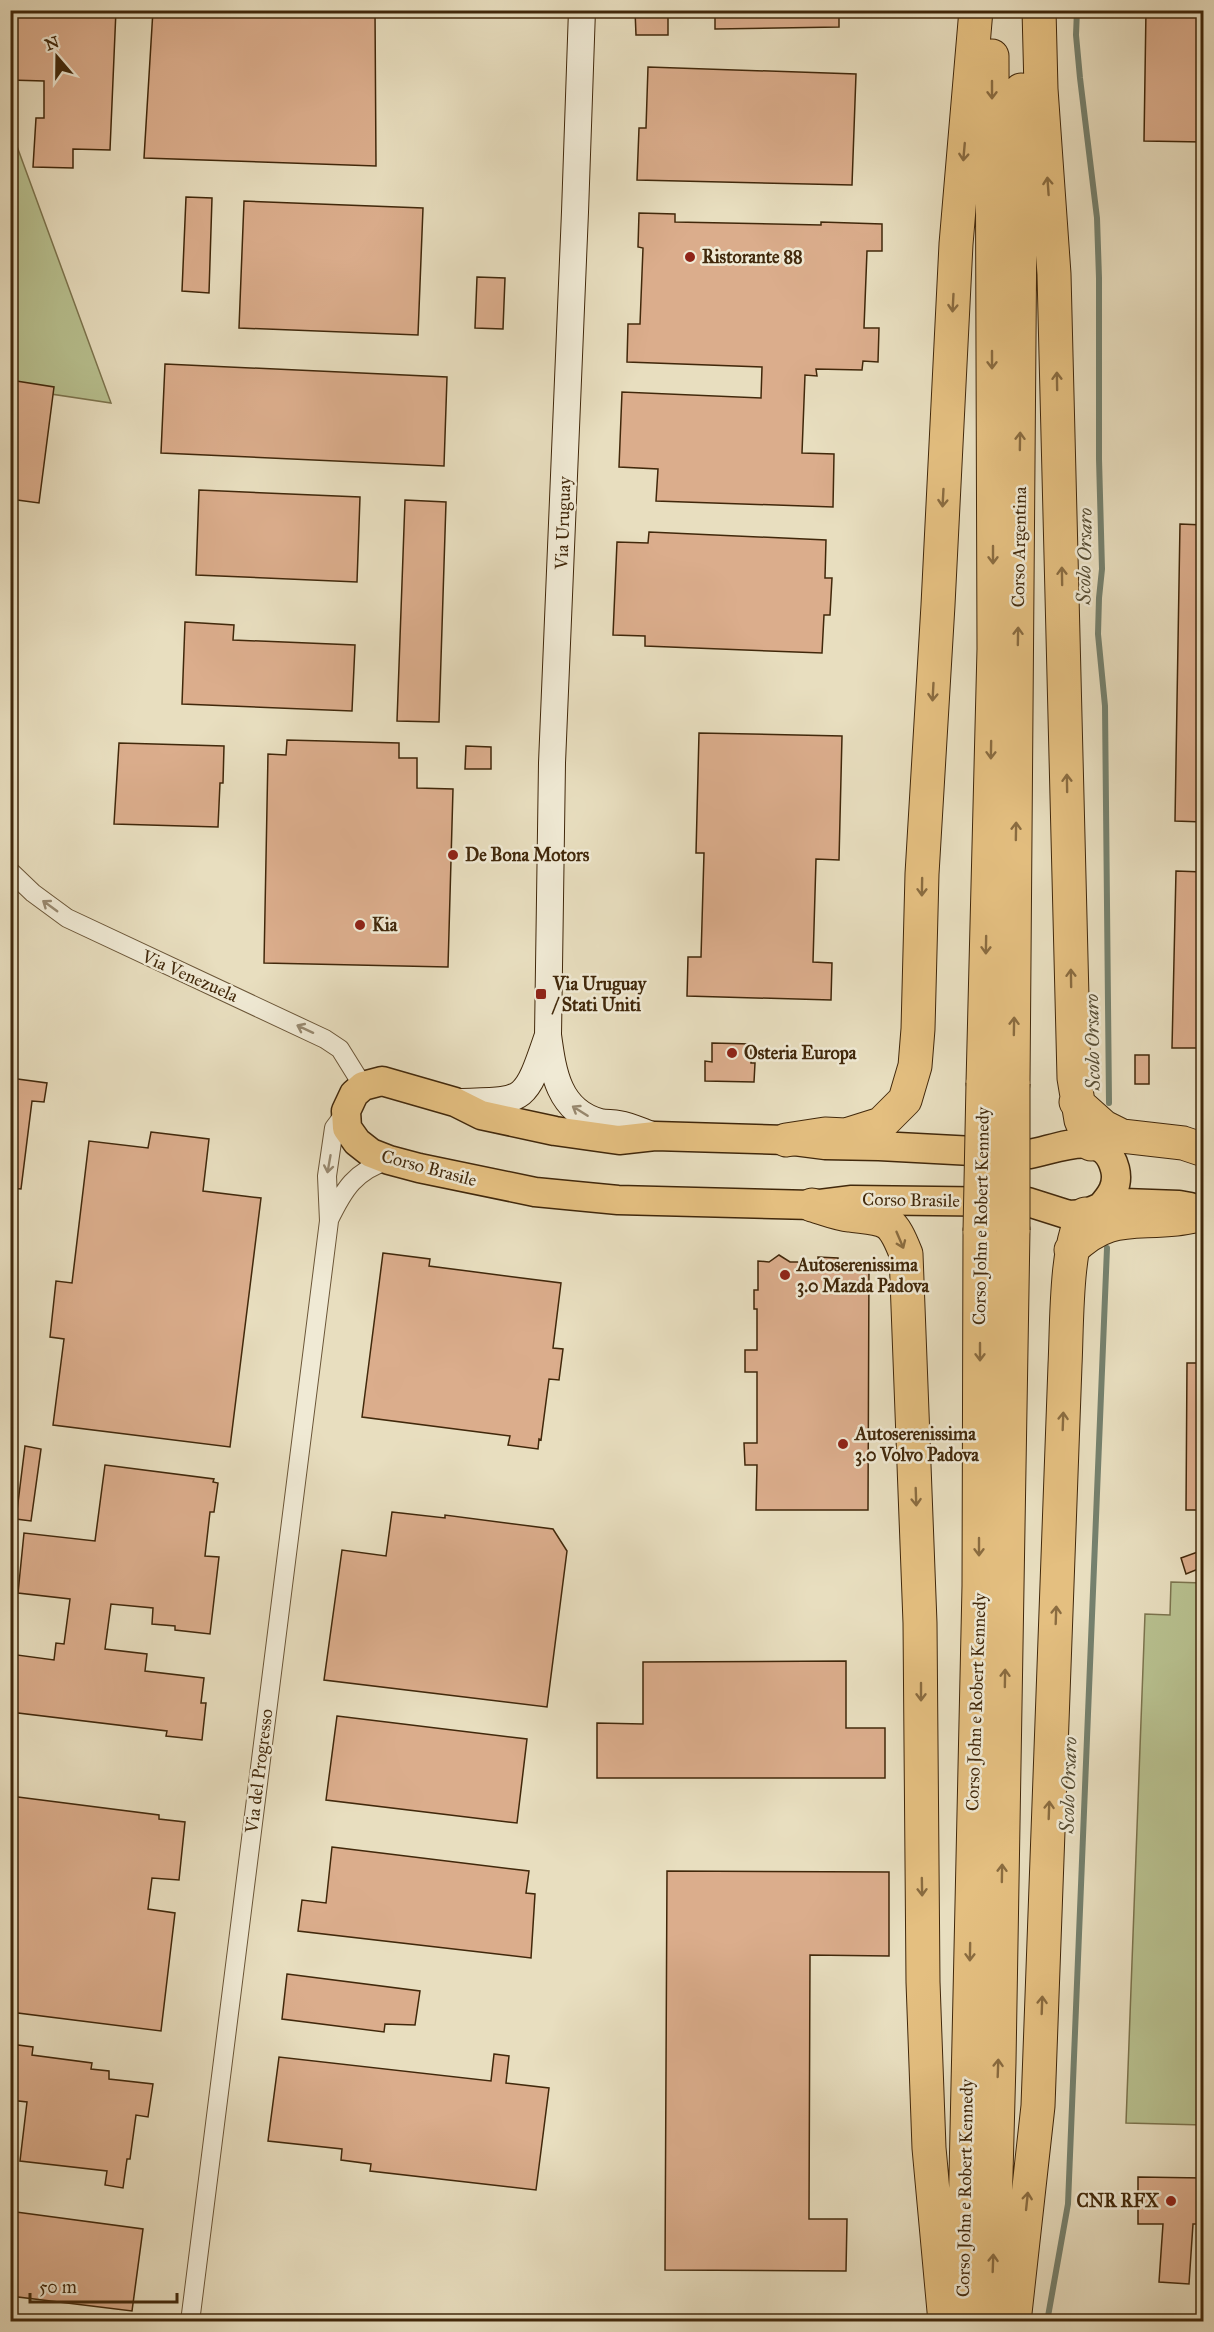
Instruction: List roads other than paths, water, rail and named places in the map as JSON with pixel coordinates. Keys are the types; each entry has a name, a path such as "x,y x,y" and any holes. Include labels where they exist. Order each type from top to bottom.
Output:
{"highway":[{"path":"786,1140 825,1134 846,1135 881,1124 905,1100 915,1066 922,874 956,244 976,10"},
{"name":"Corso Argentina","path":"992,10 993,649 998,1084"},
{"name":"Corso Argentina","path":"998,1084 1021,312 1020,10"},
{"path":"1039,10 1041,89 1054,274 1074,1078 1076,1102 1088,1147"},
{"name":"Corso John e Robert Kennedy","path":"992,2322 1020,1216 998,1084"},
{"name":"Corso John e Robert Kennedy","path":"963,2322 979,1586 980,1231 998,1084"},
{"path":"1076,1102 1104,1127 1122,1136 1183,1143 1203,1151"},
{"path":"812,1205 846,1215 878,1218 889,1223 897,1232 906,1254 919,1588 923,1982 928,2124 945,2322"},
{"path":"1014,2322 1038,2106 1071,1250 1078,1223 1093,1210"},
{"path":"1071,1250 1099,1229 1126,1220 1176,1219 1203,1212"}],"main road":[{"path":"346,1111 354,1094 357,1075 455,1102 481,1115 555,1131 619,1140 655,1136 786,1140 825,1145 1030,1154 1088,1147 1203,1151"},
{"name":"Corso Brasile","path":"346,1111 347,1128 357,1142 371,1153 389,1160 535,1192 618,1200 812,1205 852,1200 1020,1216 1056,1212 1070,1215 1124,1203 1168,1204 1203,1212"},
{"path":"1088,1147 1113,1162 1117,1177 1114,1191 1093,1210"}],"street":[{"name":"Via Uruguay","path":"582,10 574,259 552,763 548,1035 554,1076 570,1105 599,1122 621,1124 655,1136"},
{"name":"Via Venezuela","path":"10,871 33,894 67,918 325,1039 340,1049 357,1075"},
{"name":"Via Uruguay","path":"455,1102 498,1102 514,1098 527,1089 548,1035"},
{"name":"Via del Progresso","path":"190,2322 328,1221 327,1176 334,1128 346,1111"},
{"name":"Via del Progresso","path":"328,1221 349,1184 367,1170 389,1160"}],"waterway":[{"name":"Scolo Orsaro","path":"1077,10 1076,35 1097,218 1099,278 1099,459 1102,569 1098,634 1105,706 1109,1103"},
{"name":"Scolo Orsaro","path":"1047,2322 1068,2204 1107,1248"}],"place":[{"name":"Ristorante 88","path":"690,257"},
{"name":"De Bona Motors","path":"453,855"},
{"name":"Kia","path":"360,925"},
{"name":"Via Uruguay / Stati Uniti","path":"541,994"},
{"name":"Osteria Europa","path":"732,1053"},
{"name":"Autoserenissima 3.0 Mazda Padova","path":"785,1275"},
{"name":"Autoserenissima 3.0 Volvo Padova","path":"843,1444"},
{"name":"CNR RFX","path":"1171,2201"}]}
